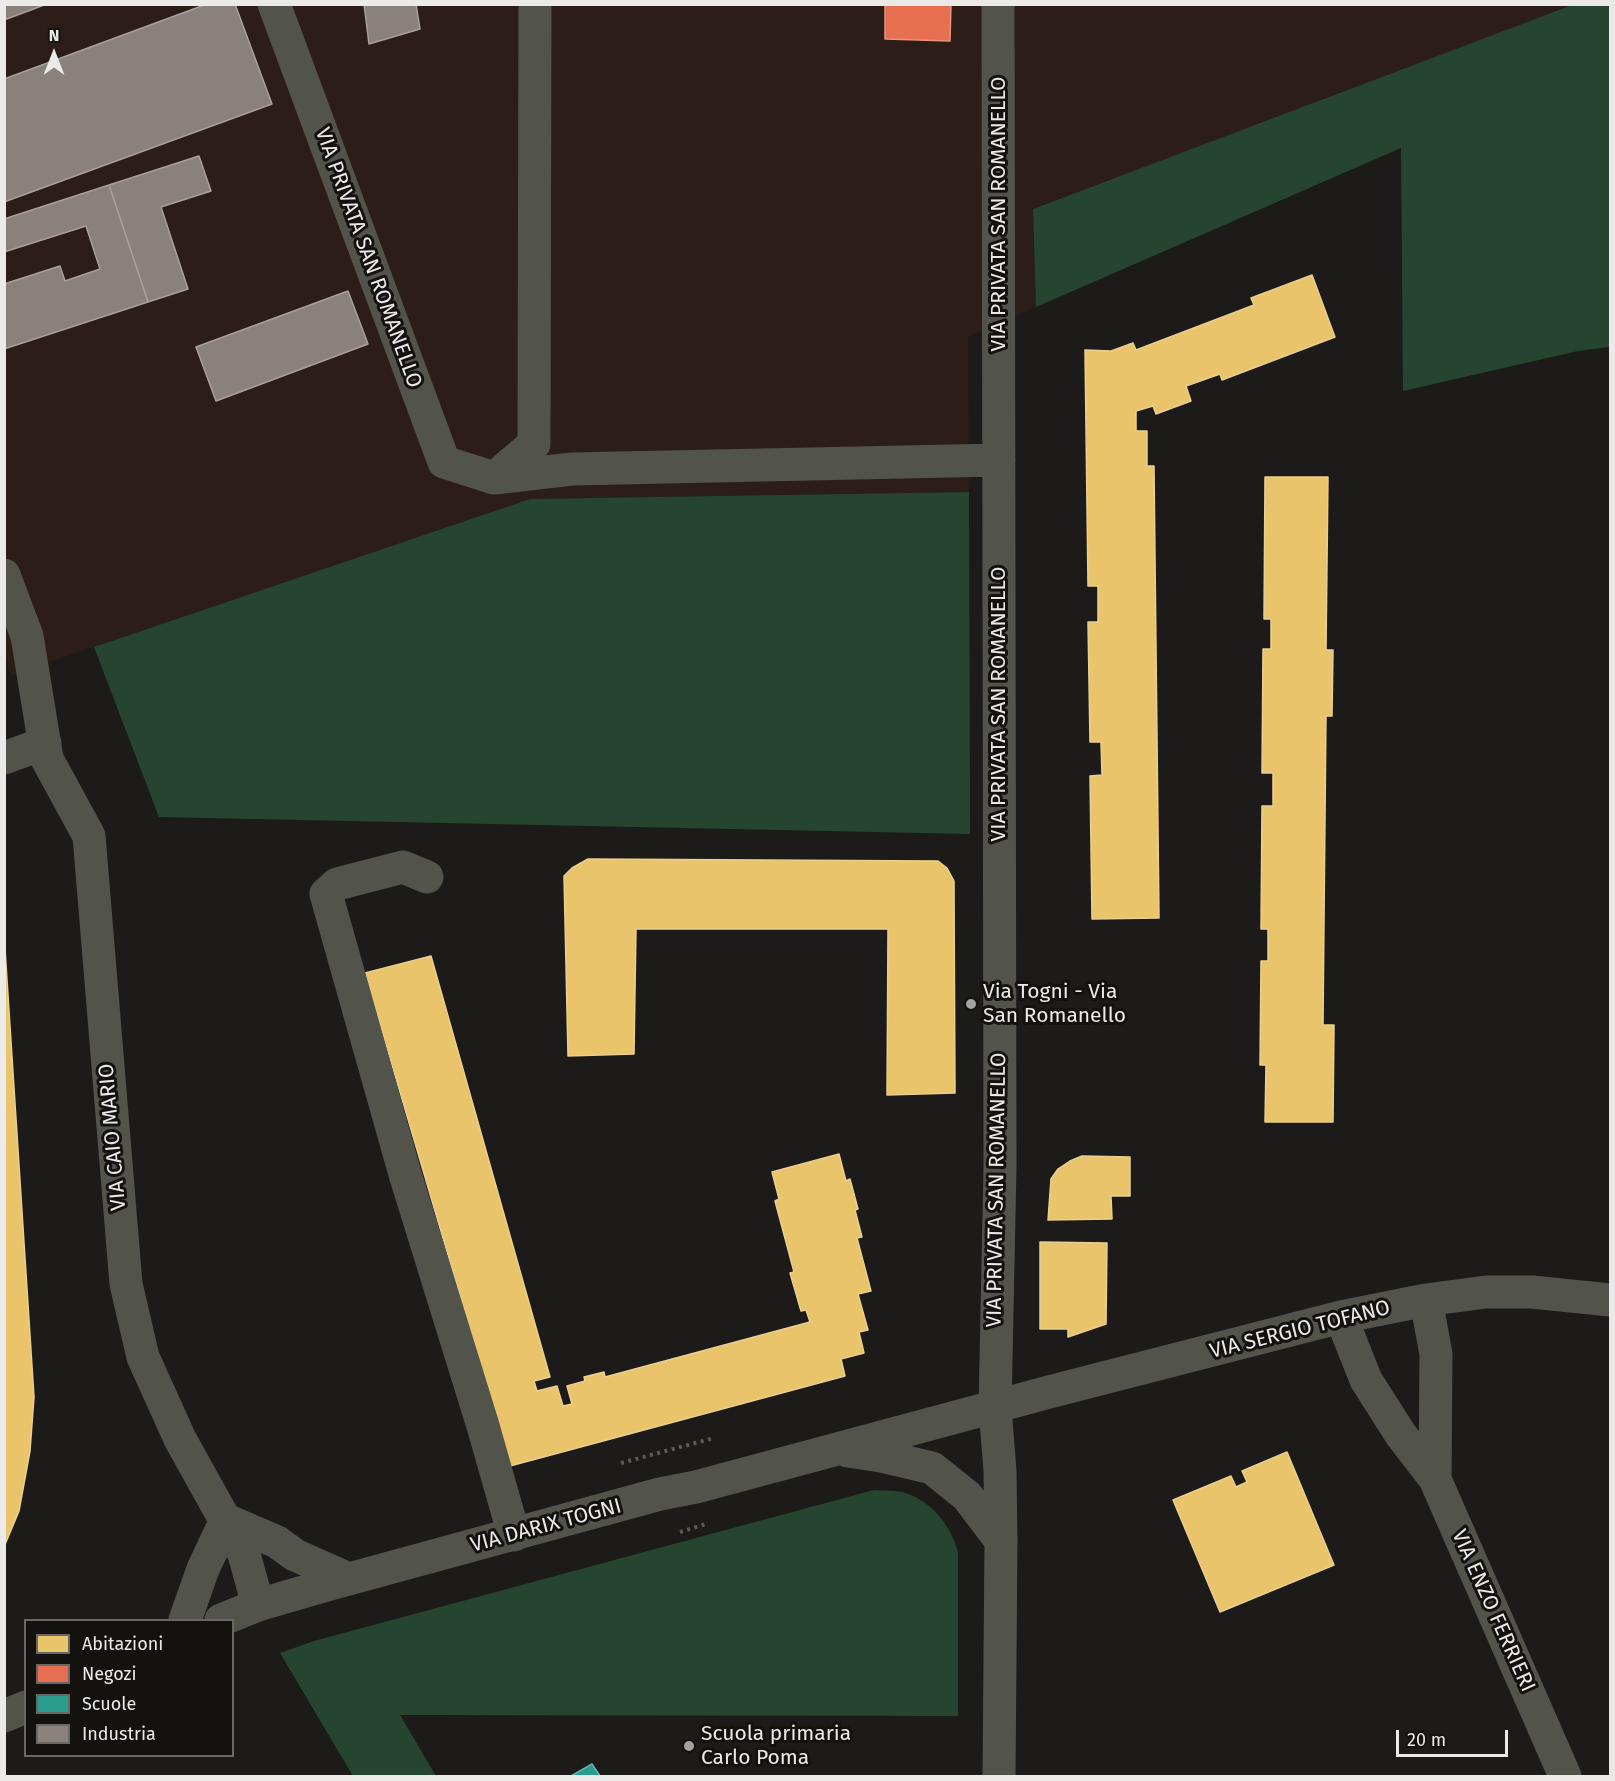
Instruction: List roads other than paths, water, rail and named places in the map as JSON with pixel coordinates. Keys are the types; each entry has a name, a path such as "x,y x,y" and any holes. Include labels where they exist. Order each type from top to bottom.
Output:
{"street":[{"name":"VIA PRIVATA SAN ROMANELLO","path":"274,4 444,462 494,478 572,469 999,460"},
{"path":"494,478 534,444 535,4"},
{"name":"VIA PRIVATA SAN ROMANELLO","path":"998,4 1000,1167 995,1408 1000,1471 1001,1541 999,1776"},
{"name":"VIA CAIO MARIO","path":"4,574 27,636 47,759 89,836 126,1284 143,1358 180,1439 244,1554 258,1605"},
{"path":"4,758 45,743"},
{"path":"427,878 403,867 337,884 326,894 405,1174 483,1426 514,1535"},
{"name":"VIA SERGIO TOFANO","path":"995,1408 1048,1392 1341,1317 1426,1300 1486,1292 1532,1292 1611,1300"},
{"name":"VIA ENZO FERRIERI","path":"1426,1300 1436,1354 1435,1479"},
{"name":"VIA ENZO FERRIERI","path":"1341,1317 1366,1380 1401,1435 1435,1479 1565,1776"},
{"name":"VIA DARIX TOGNI","path":"223,1619 258,1605 349,1579 660,1494 696,1487 995,1408"},
{"name":"VIA DARIX TOGNI","path":"835,1449 881,1456 932,1468 967,1496 1001,1541"},
{"path":"185,1619 226,1520 277,1542 294,1555 349,1579"},
{"path":"4,1716 24,1708"}],"place":[{"name":"Via Togni - Via San Romanello","path":"971,1004"},
{"name":"Scuola primaria Carlo Poma","path":"689,1746"}]}
